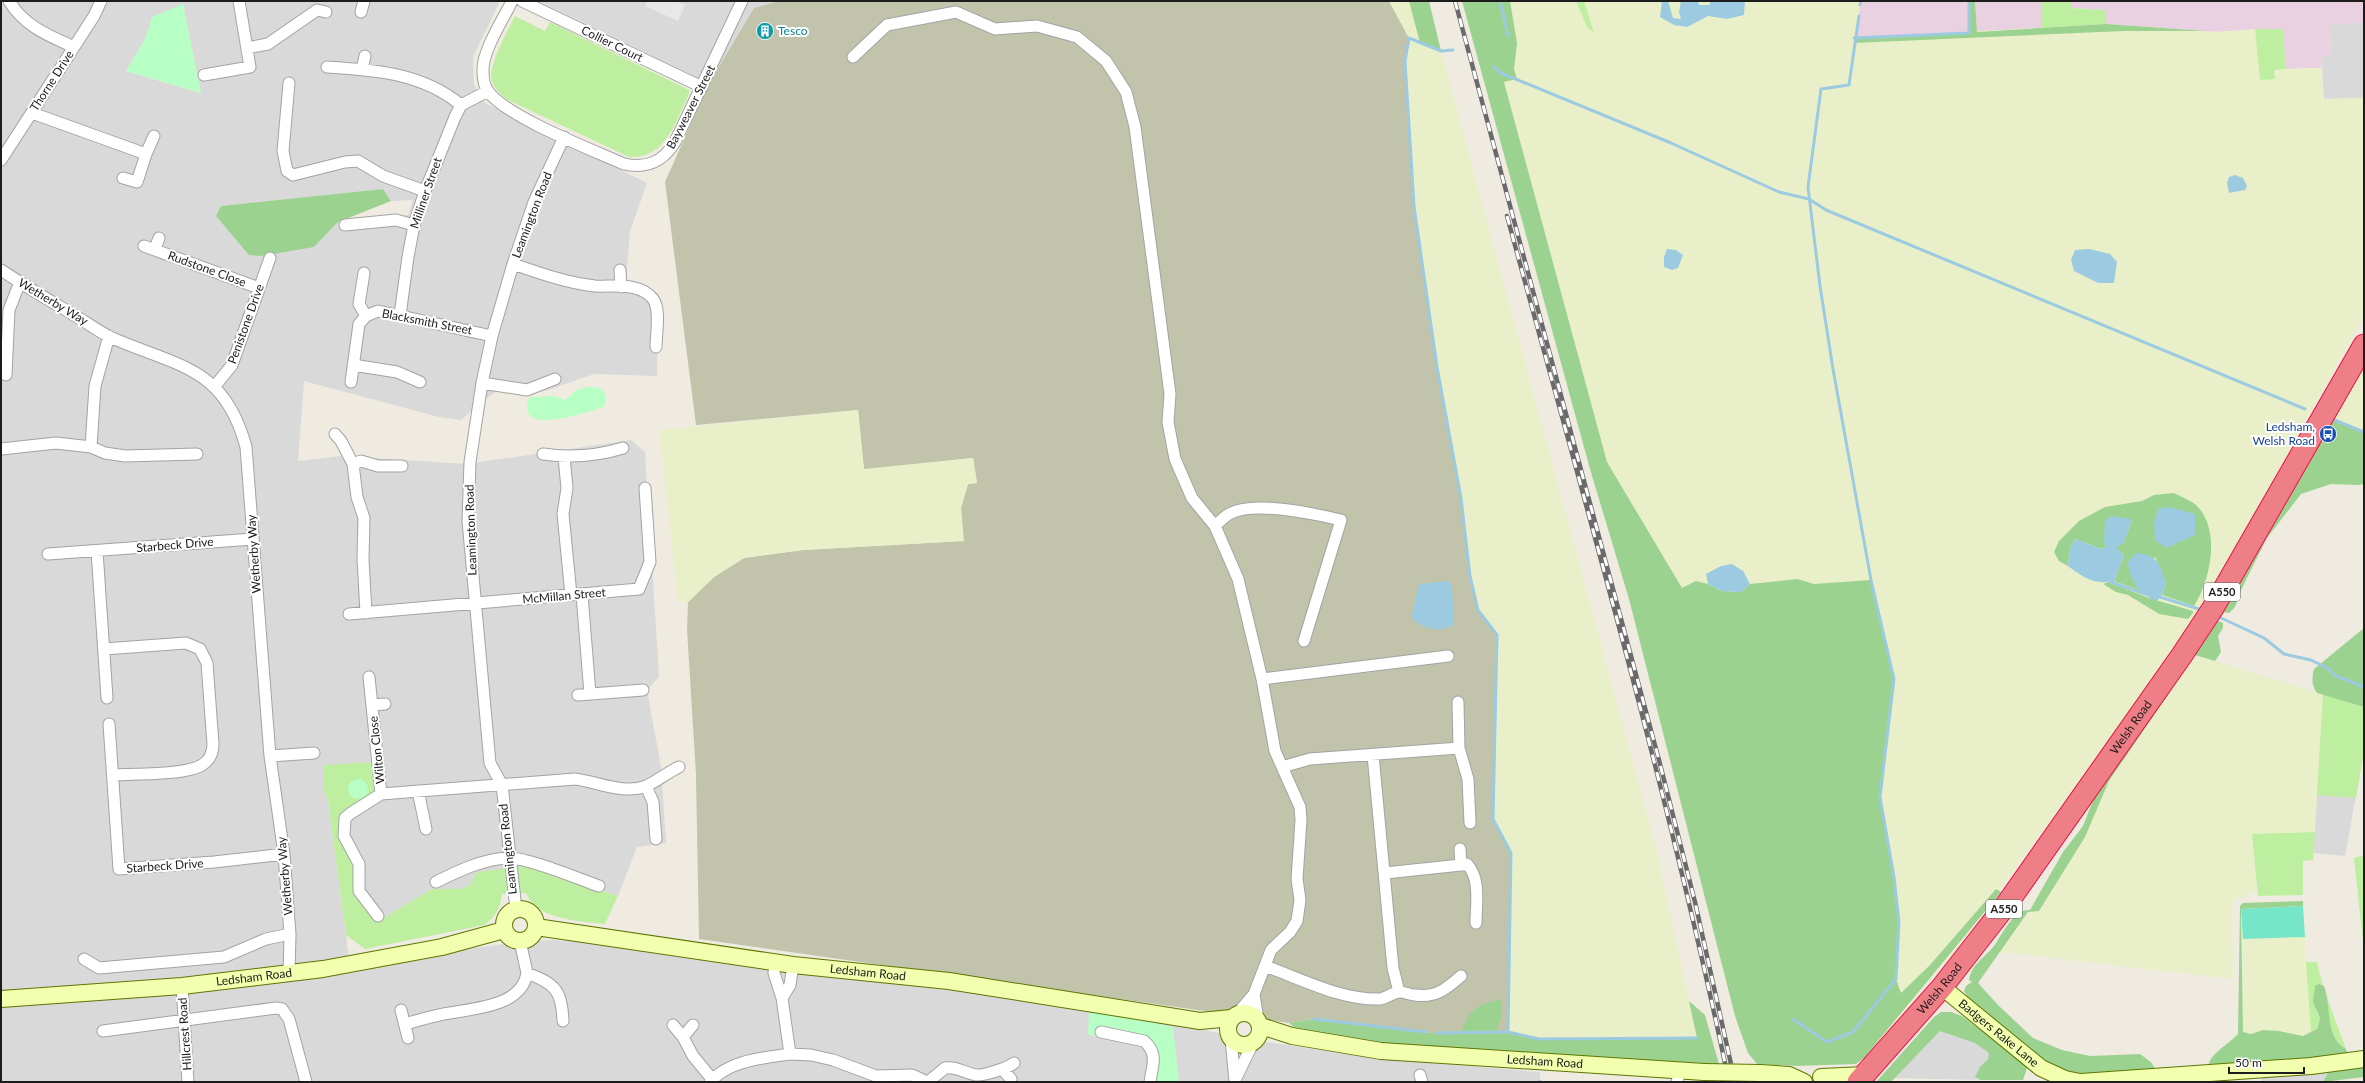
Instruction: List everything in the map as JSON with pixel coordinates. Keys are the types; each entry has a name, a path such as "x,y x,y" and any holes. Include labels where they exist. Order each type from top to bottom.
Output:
{"highway":[{"name":"Welsh Road","path":"1861,1078 1942,987 2006,905 2062,828 2213,608 2364,344"}],"main road":[{"path":"516,909 522,909 531,913 536,927 530,937 520,941 511,938 504,930 506,916 516,909"},
{"name":"Ledsham Road","path":"536,927 775,963 949,981 1200,1021 1249,1013 1257,1032"},
{"name":"Ledsham Road","path":"1,999 182,986 289,974 442,948 504,930"},
{"name":"Badgers Rake Lane","path":"1942,987 2041,1068 2065,1078 2080,1082 2311,1066 2364,1059"},
{"path":"1230,1037 1228,1028 1234,1016"},
{"name":"Ledsham Road","path":"1200,1021 1242,1045 1257,1032 1292,1036 1381,1051 1678,1076 1704,1072 1789,1075 1801,1081 1861,1078"}],"street":[{"path":"9,1 20,16 40,32 74,47"},
{"name":"Thorne Drive","path":"1,160 102,1"},
{"path":"204,75 250,67 239,1"},
{"path":"326,67 362,69 397,75 425,83 445,92 461,105 488,91 484,83 484,62 512,1"},
{"name":"Collier Court","path":"522,1 702,87"},
{"name":"Bayweaver Street","path":"488,91 498,102 516,114 564,137 624,164 638,167 649,165 669,152 702,87 742,1"},
{"path":"247,48 268,44 317,10 326,12"},
{"path":"853,57 887,25 956,12 995,29 1037,26 1076,37 1106,61 1126,92 1135,127 1170,394 1168,422 1175,459 1192,498 1215,526 1238,579 1262,679 1275,751 1300,807 1301,834 1297,879 1300,900 1297,921 1293,928 1271,950 1254,994 1234,1016"},
{"path":"362,69 365,56"},
{"path":"289,83 283,151 287,171 293,175 345,162 358,161 383,176 425,191"},
{"name":"Milliner Street","path":"400,315 414,225 425,191 461,105"},
{"path":"32,113 146,154"},
{"path":"123,178 137,182 146,154 154,136"},
{"name":"Leamington Road","path":"516,909 509,858 502,785 490,763 468,521 468,478 482,383 492,336 512,264 534,202 564,137"},
{"path":"345,225 396,220 414,225"},
{"name":"Rudstone Close","path":"159,238 149,248 259,288"},
{"name":"Penistone Drive","path":"215,386 232,365 270,258"},
{"path":"512,264 572,282 632,287 642,290 654,299 656,308 656,347"},
{"name":"Wetherby Way","path":"1,270 109,336 192,369 215,386 232,408 241,428 246,447 270,756 284,854 290,934 289,974"},
{"path":"620,270 621,287"},
{"path":"364,273 359,304 366,316"},
{"path":"6,375 9,310 20,282"},
{"name":"Blacksmith Street","path":"351,382 359,324 366,316 378,311 492,336"},
{"path":"91,447 95,386 109,336"},
{"path":"353,365 397,372 420,382"},
{"path":"482,383 527,390 555,379"},
{"path":"335,434 341,441 353,464 365,528 363,559 366,613"},
{"path":"1,449 56,443 91,447 105,453 125,456 197,454"},
{"path":"544,454 564,457 623,448"},
{"path":"564,457 567,488 563,514 590,694"},
{"path":"353,464 361,461 378,466 402,466"},
{"name":"McMillan Street","path":"349,614 639,589 642,577 650,562 645,488"},
{"path":"1215,526 1229,514 1248,509 1303,511 1341,520 1304,641"},
{"name":"Starbeck Drive","path":"48,554 252,539"},
{"path":"97,551 107,698"},
{"path":"104,649 186,643 200,649 207,663 213,744 213,751 205,762 189,769 113,776"},
{"path":"1262,679 1448,656"},
{"name":"Wilton Close","path":"369,677 381,794"},
{"path":"578,695 643,690"},
{"path":"1458,702 1459,748 1468,779 1470,823"},
{"name":"Wilton Close","path":"372,705 385,704"},
{"name":"Starbeck Drive","path":"108,724 119,874 284,854"},
{"path":"1282,767 1310,759 1459,748"},
{"path":"270,756 314,753"},
{"path":"1373,755 1393,968 1399,992"},
{"path":"656,839 653,802 646,786 663,774 679,767"},
{"name":"Wilton Close","path":"378,916 359,891 359,864 344,836 346,818 351,813 381,794 576,779 596,781 622,790 646,786"},
{"path":"418,791 426,829"},
{"path":"1460,850 1461,865"},
{"path":"436,882 479,863 509,858 531,863 599,886"},
{"path":"1385,873 1467,864 1471,868 1477,885 1476,922"},
{"name":"Ledsham Road","path":"84,959 99,968 224,957 266,939 290,934"},
{"path":"405,1024 449,1013 477,1009 509,998 523,986 527,973 520,941"},
{"path":"775,963 774,974 782,998 790,1054"},
{"path":"782,998 790,984 793,965"},
{"path":"1265,966 1343,995 1382,999 1399,992 1416,996 1431,995 1443,992 1461,976"},
{"path":"527,973 554,986 560,995 558,1006 563,1021"},
{"name":"Hillcrest Road","path":"182,986 188,1082"},
{"path":"1236,1081 1257,1032 1254,994"},
{"path":"103,1031 276,1008 282,1009 289,1020 306,1082"},
{"path":"402,1010 408,1038"},
{"path":"673,1025 683,1037 692,1056 711,1081 737,1064 790,1054 811,1055 833,1060 876,1076 912,1075 927,1082 945,1068 958,1068 975,1075 1003,1070 1014,1063"},
{"path":"683,1037 693,1025"},
{"path":"1101,1032 1144,1041 1150,1046 1154,1061 1150,1082"},
{"path":"1230,1037 1236,1081"},
{"path":"1003,1070 1011,1079"}],"shaded area":[{"path":"1,1 500,1 473,57 474,85 485,103 647,183 630,231 626,280 645,285 659,294 657,376 594,374 548,390 529,394 497,390 461,420 439,417 304,381 298,461 341,456 466,464 631,440 645,452 659,677 647,690 661,767 666,843 637,847 618,896 526,866 460,889 432,889 377,922 353,891 353,861 339,835 341,814 324,790 328,801 350,965 520,942 551,940 603,943 1098,1008 1247,1039 1381,1059 1540,1072 1540,1082 1,1082","holes":["183,5 201,93 126,71 144,41","383,189 391,201 413,200 408,215 338,222 314,247 221,206"]},
{"path":"539,1 780,1 754,8 709,83"},
{"path":"647,1 676,1 685,5 678,21 645,6"},
{"path":"780,1 1389,1 1409,38 1405,61 1414,206 1437,367 1461,498 1470,576 1478,610 1497,635 1493,819 1511,853 1508,1032 1442,1034 1314,1019 1289,1023 699,939 696,775 687,629 688,602 714,577 744,558 803,550 963,541 961,508 968,484 977,483 973,458 864,470 858,410 696,425 665,182 709,83 754,8"},
{"path":"1389,1 1409,1 1420,43 1441,51 1657,852 1697,1038 1539,1039 1508,1032 1511,853 1493,819 1497,635 1478,610 1470,576 1461,498 1437,367 1414,206 1405,61 1409,38"},
{"path":"1494,1 1861,1 1855,38 2106,24 2216,32 2255,29 2261,80 2274,69 2321,68 2324,99 2364,98 2364,316 2192,625 1965,937 1864,1058 1856,1064 1901,993 1896,979 1899,923 1880,797 1894,679 1871,581 1814,584 1798,579 1750,584 1743,571 1706,574 1708,584 1696,581 1682,588 1607,462 1504,81 1516,79"},
{"path":"1861,1 1969,1 1969,33 1854,38"},
{"path":"1975,1 2041,1 2041,28 1977,32"},
{"path":"2071,1 2364,1 2364,22 2330,25 2331,56 2321,56 2321,68 2285,69 2283,29 2216,32 2106,24 2106,10 2071,8"},
{"path":"2364,22 2364,98 2324,99 2321,56 2331,55 2330,25"},
{"path":"2364,370 2364,432 2332,419"},
{"path":"858,410 864,469 973,458 977,483 968,484 961,508 964,541 803,550 744,558 714,577 688,602 678,601 659,430"},
{"path":"2195,655 2323,694 2315,832 2252,834 2256,892 2249,892 2249,897 2235,898 2232,904 2233,979 2000,952 2085,837 2109,781"},
{"path":"2323,694 2364,707 2364,751 2345,856 2313,853"},
{"path":"2305,937 2311,1032 2303,1036 2279,1031 2263,1030 2251,1034 2243,1032 2243,939"},
{"path":"1945,1024 1994,1052 1981,1080 1892,1078"},
{"path":"2329,1071 2323,1082 2262,1082 2261,1076"}],"green space":[{"path":"1409,1 1429,1 1441,51 1420,43"},
{"path":"1462,1 1510,1 1517,43 1514,69 1517,79 1504,82 1607,462 1682,588 1696,581 1708,584 1722,591 1741,592 1750,584 1798,579 1814,584 1871,580 1894,679 1880,797 1894,877 1899,923 1896,979 1901,993 1930,965 1996,889 2001,892 1864,1058 1856,1064 1797,1066 1757,1064 1748,1053 1735,1016 1629,599 1590,469"},
{"path":"1576,1 1584,1 1594,33 1587,27"},
{"path":"1969,1 1975,1 1977,32 2106,24 2206,31 2124,31 1854,43 1854,38 1969,33"},
{"path":"2041,1 2071,1 2071,8 2106,10 2106,24 2041,28"},
{"path":"183,4 201,93 126,71 144,41 152,17"},
{"path":"515,16 545,31 550,22 689,90 689,94 668,137 652,152 642,156 629,157 508,100 493,84 491,75 492,67 499,48"},
{"path":"2255,29 2284,29 2285,69 2274,70 2275,79 2260,80"},
{"path":"383,189 391,201 338,222 314,247 262,256 249,255 216,216 221,206"},
{"path":"587,387 596,387 603,390 606,398 604,407 551,420 540,420 532,417 528,412 527,404 530,397 554,396 565,400 577,390"},
{"path":"2332,419 2364,432 2364,484 2331,484 2301,494 2267,538 2240,592 2235,607 2229,613 2217,611"},
{"path":"2174,493 2198,507 2205,517 2209,530 2211,556 2205,584 2194,606 2162,595 2166,584 2155,557 2135,583 2141,591 2114,581 2124,556 2115,547 2124,543 2132,519 2106,547 2101,549 2075,539 2070,549 2068,566 2059,561 2054,552 2059,541 2079,521 2105,507 2142,501 2154,495"},
{"path":"2108,582 2149,598 2193,611 2193,613 2188,619 2159,614 2128,595 2116,592 2103,584"},
{"path":"2212,618 2223,623 2223,628 2218,636 2221,652 2215,661 2195,655 2109,781 2085,837 2039,911 2028,912 1978,983 1998,1005 2033,1038 2062,1050 2090,1056 2140,1054 2151,1062 2157,1072 2084,1076 2063,1073 2035,1056 1973,1005 1964,991 1966,986 1972,982 1969,980 1972,970 1994,946 2013,918 2024,911 2030,910 2063,852 2083,826 2096,793"},
{"path":"2364,628 2364,707 2317,693 2312,681 2314,669"},
{"path":"2323,694 2364,707 2364,751 2356,798 2317,795"},
{"path":"373,762 376,789 341,814 339,835 353,860 353,891 377,922 432,889 460,889 470,885 477,872 526,866 618,896 605,924 571,920 549,914 539,909 531,902 526,893 502,894 497,912 484,925 365,949 346,935 328,801 324,790 324,765"},
{"path":"358,779 365,782 368,789 365,796 358,799 351,796 348,789 351,782"},
{"path":"2315,832 2313,860 2303,861 2303,895 2258,896 2252,834"},
{"path":"2364,855 2364,951 2354,858"},
{"path":"2303,901 2303,906 2241,909 2243,1032 2251,1034 2263,1030 2279,1031 2303,1036 2317,1029 2320,1018 2313,1002 2315,986 2319,984 2324,986 2331,1029 2334,1037 2339,1044 2346,1049 2349,1058 2210,1068 2208,1065 2213,1056 2238,1034 2240,906 2243,903"},
{"path":"2303,906 2305,937 2243,939 2241,909"},
{"path":"2306,962 2317,962 2323,986 2319,984 2316,1011 2320,1018 2317,1029 2311,1032"},
{"path":"2326,995 2346,1049 2340,1045 2332,1033 2328,1018"},
{"path":"1501,999 1502,1016 1496,1032 1508,1032 1539,1039 1697,1038 1689,1001 1705,1015 1719,1064 1399,1046 1298,1030 1289,1023 1314,1019 1442,1034 1461,1033 1467,1018 1475,1009 1479,1006"},
{"path":"1089,1009 1173,1027 1179,1082 1154,1082 1146,1037 1107,1026 1102,1026 1097,1037 1088,1034"},
{"path":"1941,1012 1951,1012 1962,1016 2023,1062 2027,1068 2023,1080 1981,1080 1975,1077 1980,1067 1988,1059 1989,1053 1975,1043 1940,1031 1891,1082 1876,1082 1934,1017"},
{"path":"2364,1066 2364,1077 2323,1082 2329,1071"}],"water":[{"path":"1662,1 1668,1 1673,18 1681,19 1679,12 1681,1 1698,1 1699,5 1709,5 1711,1 1745,1 1744,15 1727,19 1708,16 1687,27 1674,25 1660,17"},
{"path":"2235,175 2243,178 2247,186 2245,190 2229,193 2227,183 2229,177"},
{"path":"1667,249 1676,250 1683,255 1678,268 1672,270 1664,267 1664,257"},
{"path":"2089,249 2110,254 2117,262 2114,283 2098,283 2074,271 2071,260 2075,250"},
{"path":"2169,507 2195,514 2195,535 2166,548 2155,540 2154,523 2158,509"},
{"path":"2111,516 2132,519 2124,543 2116,547 2124,556 2114,581 2101,582 2090,580 2068,566 2070,549 2075,539 2101,549 2106,547 2104,542 2105,521"},
{"path":"2136,553 2150,556 2160,566 2166,584 2162,595 2157,601 2145,595 2136,586 2133,580 2128,562"},
{"path":"1732,564 1743,571 1750,584 1741,592 1722,591 1708,584 1706,574 1721,566"},
{"path":"1449,581 1452,587 1454,625 1442,629 1431,629 1421,625 1411,618 1419,584"}],"waterway":[{"path":"1500,1 1508,36"},
{"path":"1860,5 1861,1"},
{"path":"1854,38 1969,33 1969,1"},
{"path":"1793,1019 1827,1042 1853,1032 1896,979 1899,923 1894,877 1880,797 1894,679 1871,580 1833,369 1820,286 1808,187 1821,89 1849,85 1859,16"},
{"path":"1437,1033 1508,1032 1511,853 1493,819 1497,635 1478,610 1470,576 1461,498 1437,367 1414,206 1405,61 1409,38 1441,51 1453,50"},
{"path":"1494,67 1501,73 1671,143 1779,192 1809,199 1826,210 2305,409"},
{"path":"2332,419 2364,432"},
{"path":"2111,582 2145,594"},
{"path":"2160,597 2202,610"},
{"path":"2217,616 2264,638 2284,654 2311,660 2329,669 2334,675 2364,687"},
{"path":"1314,1019 1426,1032"},
{"path":"1508,1032 1539,1039 1697,1038"}],"railway":[{"path":"1455,1 1659,760 1695,902 1735,1082"},
{"path":"1507,216 1653,755 1680,864 1729,1082"}],"place":[{"name":"Tesco","path":"765,31"},
{"name":"Ledsham, Welsh Road","path":"2328,434"}]}
